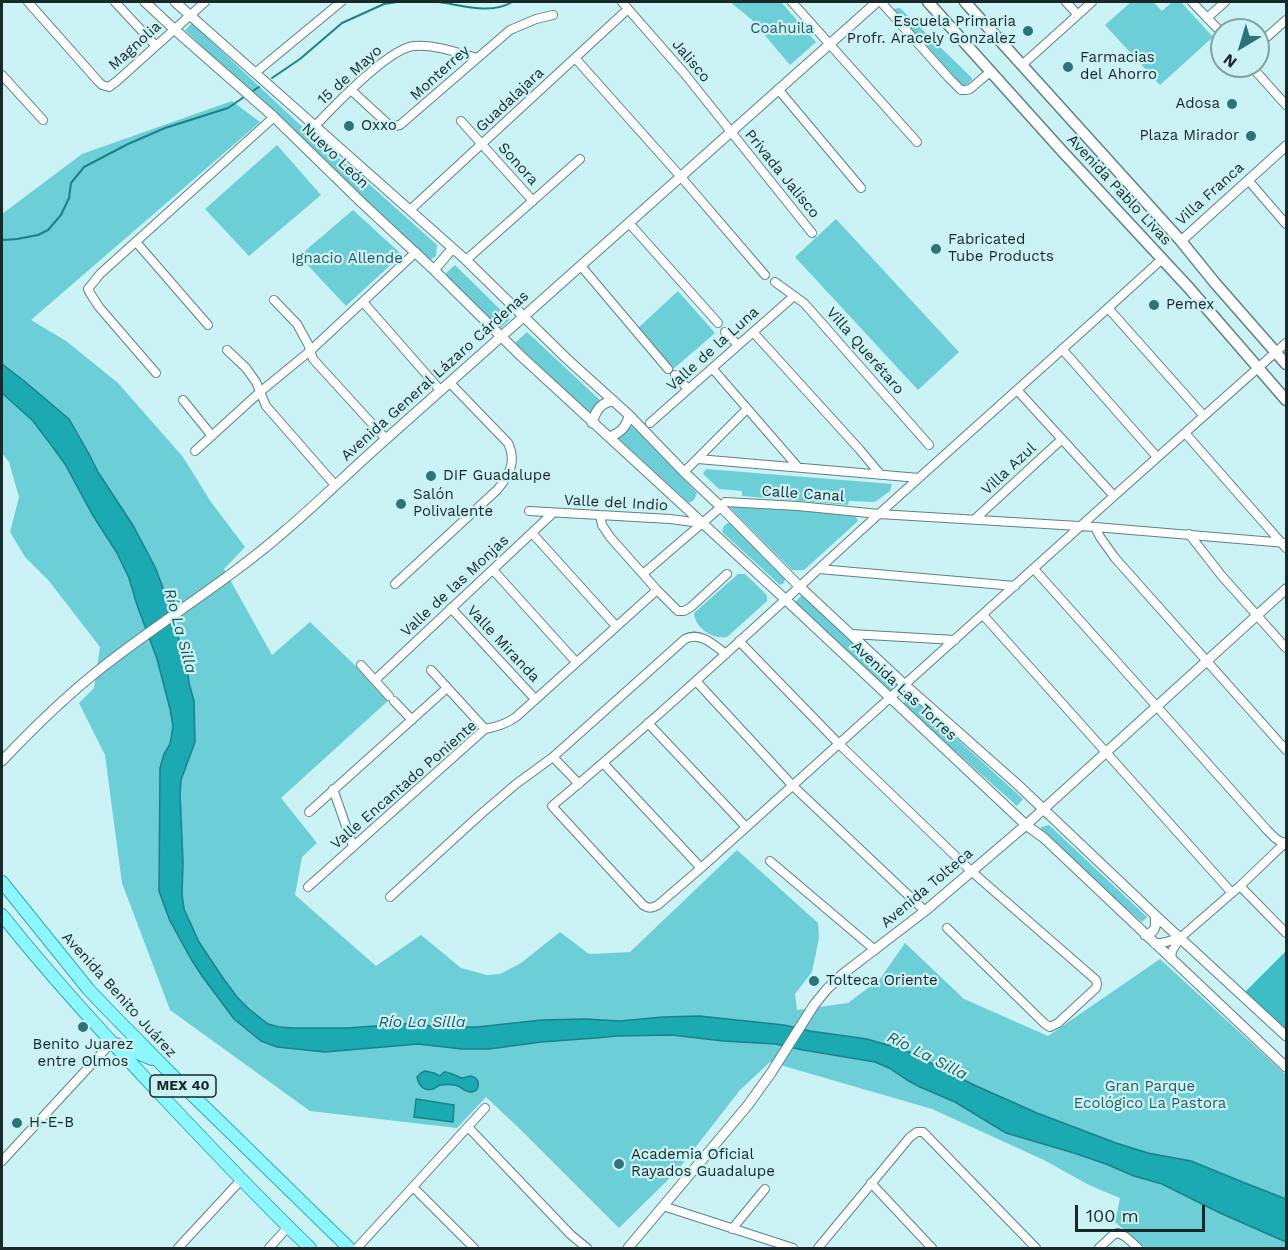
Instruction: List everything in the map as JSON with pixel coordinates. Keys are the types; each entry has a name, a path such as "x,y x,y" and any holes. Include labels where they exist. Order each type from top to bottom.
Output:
{"main road":[{"name":"Avenida Pablo Livas","path":"928,2 1287,400"},
{"name":"Avenida Pablo Livas","path":"965,2 1181,241 1287,364"},
{"name":"Avenida Benito Juárez","path":"2,882 90,990 159,1062 349,1248"},
{"name":"MEX 40","path":"2,915 47,971 112,1042 241,1180 310,1248"},
{"path":"112,1042 159,1062"}],"street":[{"name":"Magnolia","path":"28,2 105,87 117,81 206,2"},
{"path":"115,2 156,46"},
{"name":"Nuevo León","path":"145,2 274,117 502,336"},
{"name":"Nuevo León","path":"175,2 466,260 524,317"},
{"path":"255,73 341,2"},
{"path":"622,2 628,9"},
{"path":"792,2 917,142"},
{"path":"879,2 961,90 970,88 990,72"},
{"name":"Avenida General Lázaro Cárdenas","path":"2,760 66,697 284,532 778,89 879,2"},
{"path":"1066,2 1077,14"},
{"path":"1022,65 1092,2"},
{"path":"1192,2 1210,21"},
{"path":"1207,18 1225,2"},
{"name":"Guadalajara","path":"410,210 628,9"},
{"name":"Jalisco","path":"628,9 684,72 730,132"},
{"name":"Monterrey","path":"351,90 383,120 394,126 404,122 510,30 536,19 553,15"},
{"path":"1270,35 1287,20"},
{"name":"15 de Mayo","path":"315,126 385,60 405,47 429,46 477,58"},
{"path":"575,58 765,275"},
{"path":"3,78 43,120"},
{"path":"1263,78 1285,99"},
{"path":"778,89 861,188"},
{"path":"156,373 99,307 88,289 100,274 274,117"},
{"name":"Sonora","path":"461,121 533,201"},
{"name":"Privada Jalisco","path":"730,132 812,233"},
{"name":"Villa Franca","path":"1181,241 1287,146"},
{"path":"466,260 580,159"},
{"path":"1248,180 1287,224"},
{"path":"629,223 718,323"},
{"path":"136,242 208,325"},
{"path":"434,270 452,249"},
{"path":"195,451 260,392 310,351 416,252"},
{"path":"1162,259 696,681 552,806 648,908 658,905 701,868 1113,496 1287,343"},
{"path":"581,266 688,389"},
{"name":"Villa Querétaro","path":"775,282 804,303 929,445"},
{"name":"Valle de la Luna","path":"650,423 794,296"},
{"path":"274,300 297,324 313,359 386,439"},
{"path":"363,302 441,391"},
{"path":"1108,308 1204,416"},
{"name":"Avenida Las Torres","path":"524,317 629,415 684,472 723,504 800,586 904,684 1043,808 1287,1036"},
{"path":"725,332 738,345"},
{"path":"753,332 880,474"},
{"name":"Avenida Las Torres","path":"502,336 592,423 786,600 1026,825 1044,838 1287,1067"},
{"path":"1062,349 1157,457"},
{"path":"227,350 246,368 256,382 266,406 335,485"},
{"path":"712,368 797,466"},
{"path":"395,584 497,490 512,464 513,456 508,443 450,383"},
{"path":"1017,390 1113,496"},
{"path":"183,400 212,436"},
{"path":"592,423 600,407 614,401"},
{"path":"684,472 747,409"},
{"path":"609,437 623,429 629,415"},
{"path":"1185,433 1285,544"},
{"name":"Villa Azul","path":"975,519 1062,439"},
{"path":"698,459 919,478"},
{"path":"643,574 723,504"},
{"name":"Calle Canal","path":"723,504 798,506 879,514 1081,526 1285,544"},
{"name":"Valle del Indio","path":"529,511 670,519 701,523"},
{"name":"Valle de las Monjas","path":"375,680 553,513"},
{"path":"600,516 602,525 610,537 671,606 681,611 691,607 727,574"},
{"path":"1095,527 1115,558 1287,750"},
{"path":"532,533 616,626"},
{"path":"1189,534 1221,575 1287,648"},
{"path":"819,569 1015,586"},
{"path":"1034,569 1267,830 1286,844 1180,938 1172,951 1171,959"},
{"path":"493,570 576,662"},
{"name":"Avenida Tolteca","path":"628,1248 748,1105 814,1005 836,981 925,911 1026,825 1287,589"},
{"name":"Valle Encantado Poniente","path":"308,887 485,729 495,728 516,717 657,590"},
{"name":"Valle Miranda","path":"451,608 535,699"},
{"path":"982,615 1232,893"},
{"path":"851,634 955,640"},
{"path":"390,897 489,807 553,757 681,643 693,636 705,640 726,654"},
{"path":"739,641 839,744 971,871 1096,980 1096,988 1058,1023 1050,1027 947,928"},
{"path":"361,665 412,720"},
{"path":"431,669 485,729"},
{"path":"696,681 793,786 925,911"},
{"path":"309,812 447,688"},
{"path":"648,723 747,827"},
{"path":"553,757 579,784"},
{"path":"603,763 701,868"},
{"path":"333,789 353,846"},
{"path":"770,861 875,950"},
{"path":"1240,886 1286,933"},
{"path":"1146,934 1153,932 1156,928 1155,915"},
{"path":"1155,944 1180,938"},
{"path":"2,1161 112,1042"},
{"path":"357,1248 485,1108"},
{"path":"468,1127 571,1235 587,1248"},
{"path":"818,1248 870,1183 917,1132 923,1132 1036,1248"},
{"path":"178,1248 241,1180"},
{"path":"870,1183 932,1248"},
{"path":"413,1187 474,1248"},
{"path":"732,1228 765,1188"},
{"path":"663,1206 793,1248"},
{"path":"269,1248 288,1227"},
{"path":"1099,1248 1118,1233 1126,1237 1137,1248"}],"green space":[{"name":"Coahuila","path":"730,2 781,2 816,42 790,65 751,19"},
{"path":"1131,2 1153,2 1162,11 1172,2 1181,2 1210,34 1210,40 1160,85 1105,25"},
{"path":"900,8 972,80 964,87 893,9"},
{"path":"192,23 297,122 437,245 436,256 429,261 362,200 185,30"},
{"name":"Gran Parque Ecológico La Pastora","path":"232,101 260,122 31,320 66,341 118,383 183,457 211,502 245,547 224,569 272,655 310,622 390,699 281,798 317,843 302,857 295,895 376,966 421,935 461,968 487,975 500,974 521,963 560,932 589,954 630,952 737,850 818,923 819,938 812,972 795,994 797,1010 848,1003 880,979 905,943 964,999 1048,1036 1160,959 1286,1075 1286,1248 1145,1248 1115,1222 1120,1198 1089,1185 1044,1160 932,1109 770,1062 740,1090 677,1171 619,1228 486,1097 457,1128 310,1111 170,1010 122,883 105,755 79,703 94,688 100,647 49,581 25,557 10,532 19,497 9,462 2,453 2,214 82,154"},
{"path":"277,145 321,195 249,256 205,209"},
{"name":"Ignacio Allende","path":"353,210 400,253 400,256 346,306 299,256"},
{"path":"836,219 959,352 918,390 795,257"},
{"path":"455,265 510,319 500,329 444,275"},
{"path":"678,291 715,333 671,371 636,330"},
{"path":"527,332 601,401 590,414 515,343"},
{"path":"632,426 697,493 694,500 689,503 618,438"},
{"path":"706,469 892,484 890,491 875,502 849,501 848,505 742,496 742,491 719,489 703,474"},
{"path":"725,503 855,515 858,521 804,570 792,570"},
{"path":"728,523 785,579 784,583 780,585 722,532"},
{"path":"738,574 745,574 767,595 767,601 727,637 716,637 701,628 694,613"},
{"path":"802,595 897,684 890,691 795,602"},
{"path":"911,697 1023,799 1017,806 902,704"},
{"path":"1049,825 1147,917 1142,922 1041,834 1041,827"}],"shaded area":[{"path":"2,364 69,419 98,472 134,527 155,567 187,666 194,701 195,742 181,780 180,795 184,909 199,942 223,978 237,997 268,1024 293,1028 348,1028 415,1023 435,1027 477,1027 542,1020 620,1021 699,1016 784,1025 867,1039 905,1050 974,1085 1037,1113 1148,1153 1191,1161 1286,1199 1286,1242 1162,1184 1074,1153 1006,1133 955,1102 920,1087 875,1062 776,1044 672,1035 617,1036 489,1049 462,1049 418,1044 325,1052 277,1047 261,1041 234,1019 202,976 170,921 159,891 160,768 170,744 173,726 157,659 129,578 65,464 33,421 2,393"},
{"path":"1286,951 1286,1030 1244,993"},
{"path":"425,1071 440,1076 444,1072 462,1078 471,1076 478,1081 478,1087 472,1092 448,1085 440,1085 427,1090 421,1086 417,1077"},
{"path":"416,1099 454,1105 453,1122 414,1117"}],"waterway":[{"path":"272,78 300,59 342,23 384,4 397,2"},
{"path":"439,2 485,9 504,6 512,2"},
{"path":"251,92 259,87"},
{"path":"2,238 3,240 17,239 38,235 48,230 61,215 69,198 71,183 84,167 165,128 228,108 247,95"}],"place":[{"name":"Escuela Primaria Profr. Aracely Gonzalez","path":"1028,31"},
{"name":"Farmacias del Ahorro","path":"1068,67"},
{"name":"Adosa","path":"1232,104"},
{"name":"Oxxo","path":"349,126"},
{"name":"Plaza Mirador","path":"1251,136"},
{"name":"Fabricated Tube Products","path":"936,249"},
{"name":"Pemex","path":"1154,305"},
{"name":"DIF Guadalupe","path":"431,476"},
{"name":"Salón Polivalente","path":"401,504"},
{"name":"Tolteca Oriente","path":"814,981"},
{"name":"Benito Juarez entre Olmos","path":"83,1027"},
{"name":"H-E-B","path":"17,1123"},
{"name":"Academia Oficial Rayados Guadalupe","path":"619,1164"}],"water label":[{"name":"Río La Silla","path":"180,631"},
{"name":"Río La Silla","path":"422,1022"},
{"name":"Río La Silla","path":"927,1056"}]}
